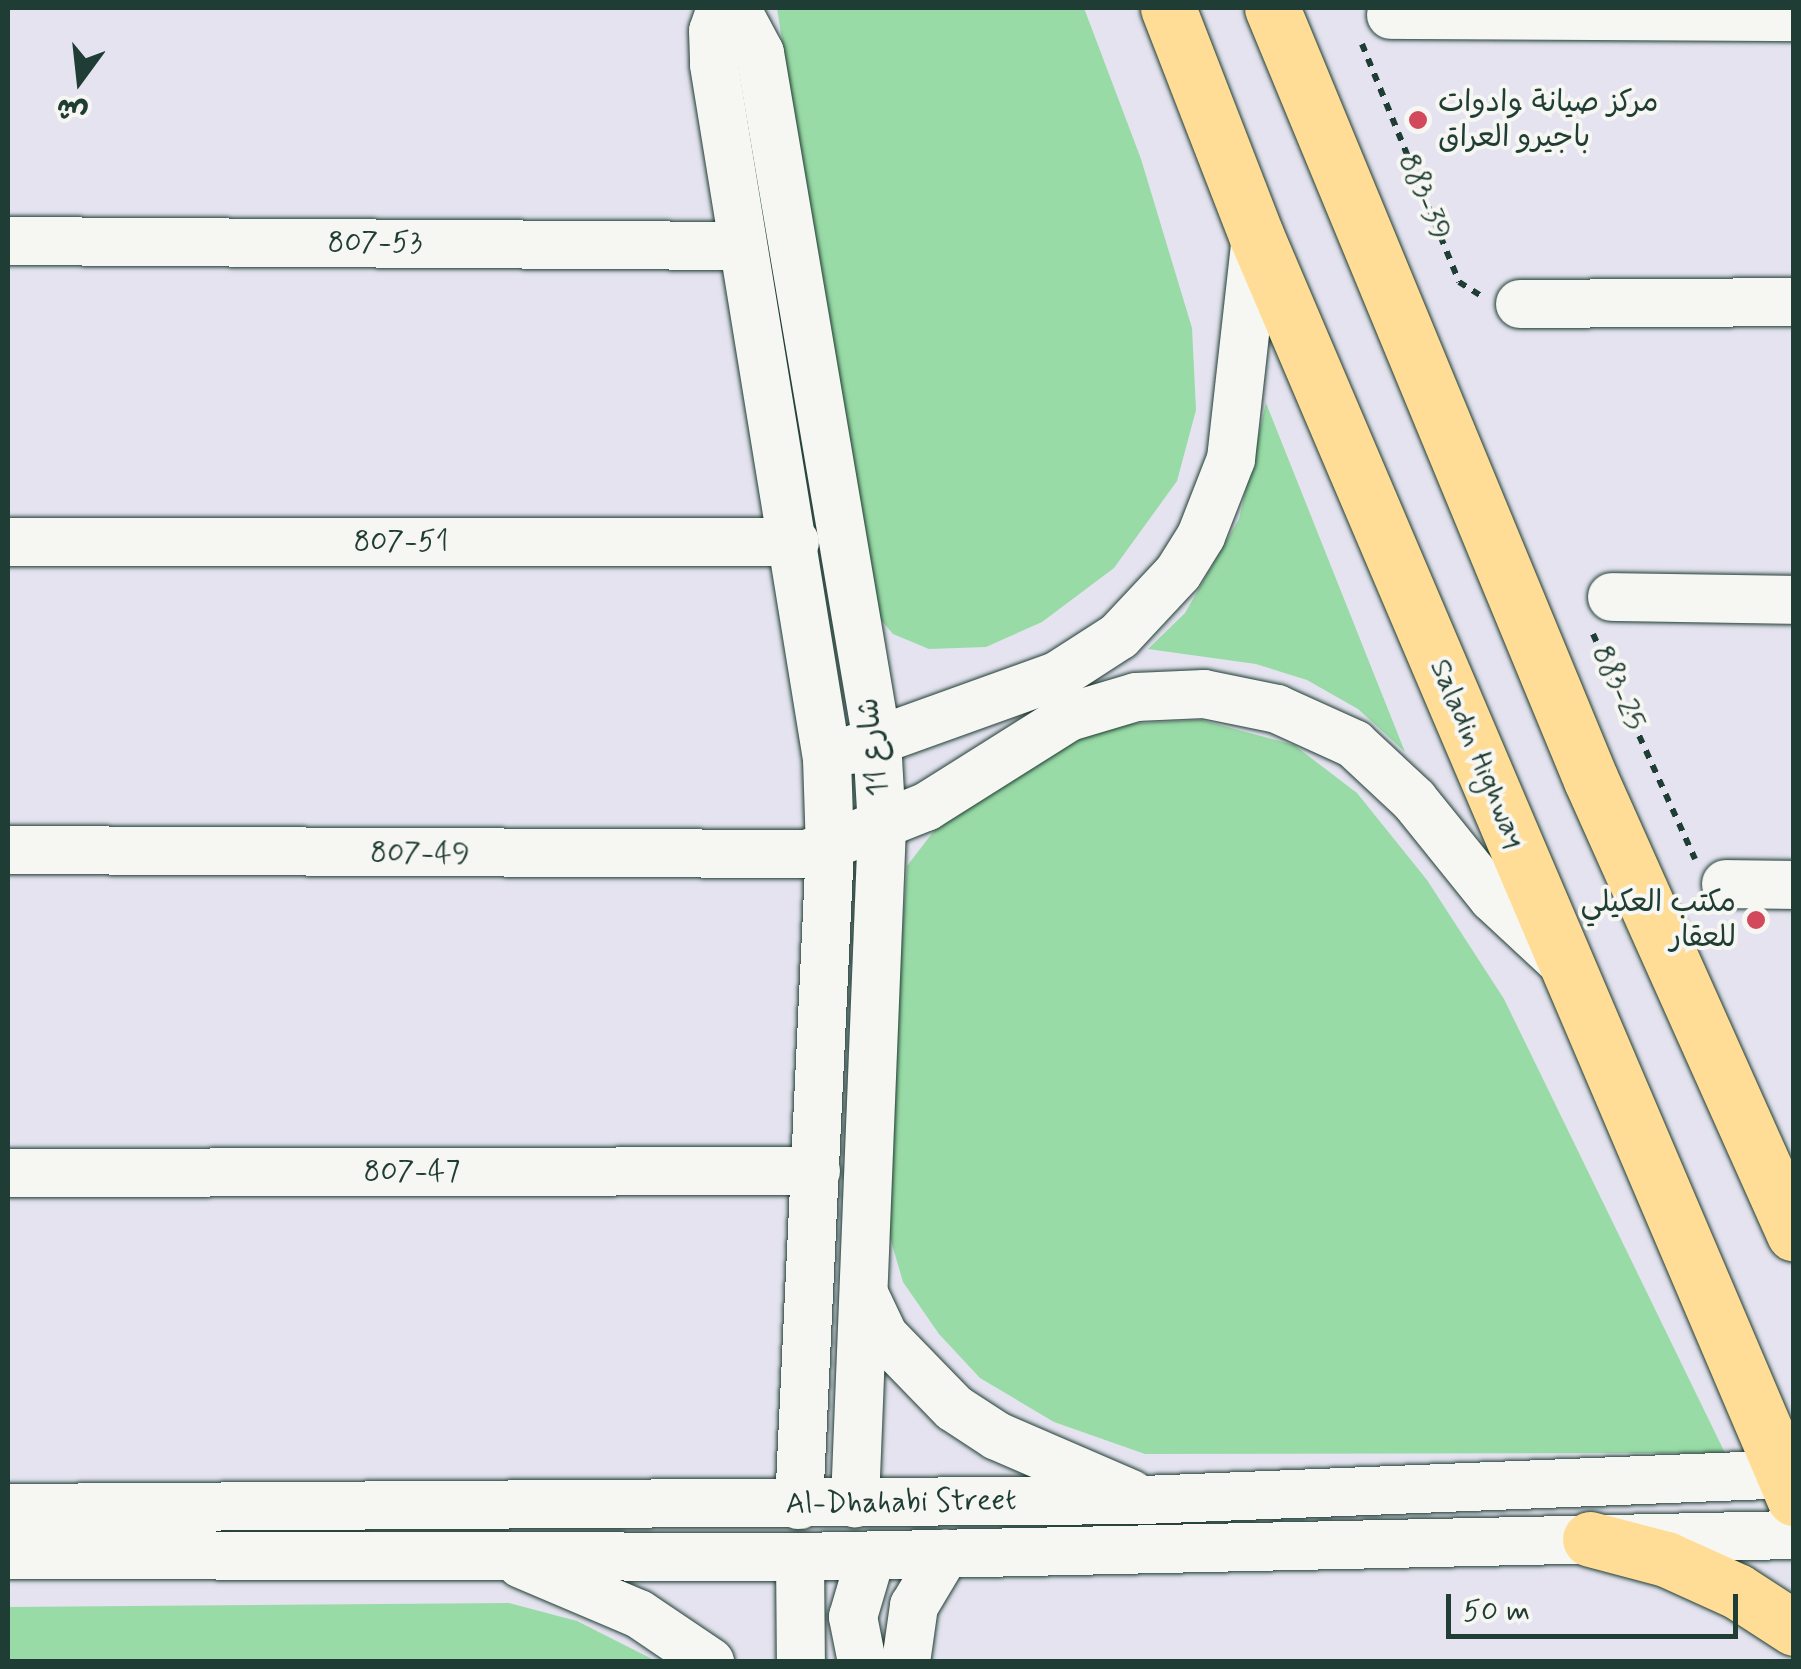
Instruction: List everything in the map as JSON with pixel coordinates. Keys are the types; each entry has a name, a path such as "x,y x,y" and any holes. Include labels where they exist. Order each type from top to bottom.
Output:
{"main road":[{"name":"Saladin Highway","path":"1168,8 1256,235 1790,1482"},
{"path":"1272,8 1591,780 1794,1234"},
{"path":"1590,1539 1666,1559 1736,1590 1794,1628"}],"street":[{"name":"شارع 11","path":"721,8 712,48 827,758 830,848 800,1505"},
{"name":"شارع 11","path":"736,8 760,54 878,741 882,827 855,1503"},
{"path":"1391,16 1794,17"},
{"path":"827,758 1057,676 1119,636 1178,573 1201,536 1232,459 1256,235"},
{"name":"807-53","path":"8,241 742,246"},
{"path":"1520,304 1794,302"},
{"name":"807-51","path":"8,542 795,542"},
{"name":"883-25","path":"1612,597 1794,600"},
{"name":"807-49","path":"8,850 773,858 830,848 882,827 968,782 1037,734 1103,705 1170,694 1238,698 1317,723 1365,753 1414,800 1484,888 1568,967"},
{"path":"1726,884 1794,885"},
{"name":"807-47","path":"8,1172 816,1171"},
{"path":"864,1294 884,1336 954,1408 997,1436 1143,1500"},
{"name":"Al-Dhahabi Street","path":"8,1508 1143,1500 1790,1482"},
{"name":"Al-Dhahabi Street","path":"8,1555 800,1557 1794,1535"},
{"path":"906,1662 914,1606 945,1554"},
{"path":"505,1556 639,1614 710,1662"},
{"path":"862,1662 852,1617 870,1556"},
{"path":"800,1557 802,1662"}],"path":[{"name":"883-39","path":"1391,16 1367,29 1361,48 1459,282 1495,302 1520,304"},
{"name":"883-25","path":"1612,597 1598,597 1586,617 1698,867 1726,884"}],"green space":[{"path":"777,8 1084,8 1141,159 1192,328 1196,410 1177,481 1114,568 1042,622 986,647 929,649 893,634 869,606"},
{"path":"1266,403 1405,752 1358,709 1307,680 1256,664 1148,649 1185,613 1239,519"},
{"path":"1201,720 1294,745 1357,793 1427,880 1504,999 1725,1453 1145,1454 1054,1422 980,1378 939,1334 903,1282 882,1210 907,866 940,823 1022,764 1102,725"},
{"path":"509,1603 577,1621 656,1661 8,1661 8,1607"}],"place":[{"name":"مركز صيانة وادوات باجيرو العراق","path":"1418,120"},
{"name":"مكتب العكيلي للعقار","path":"1756,920"}]}
